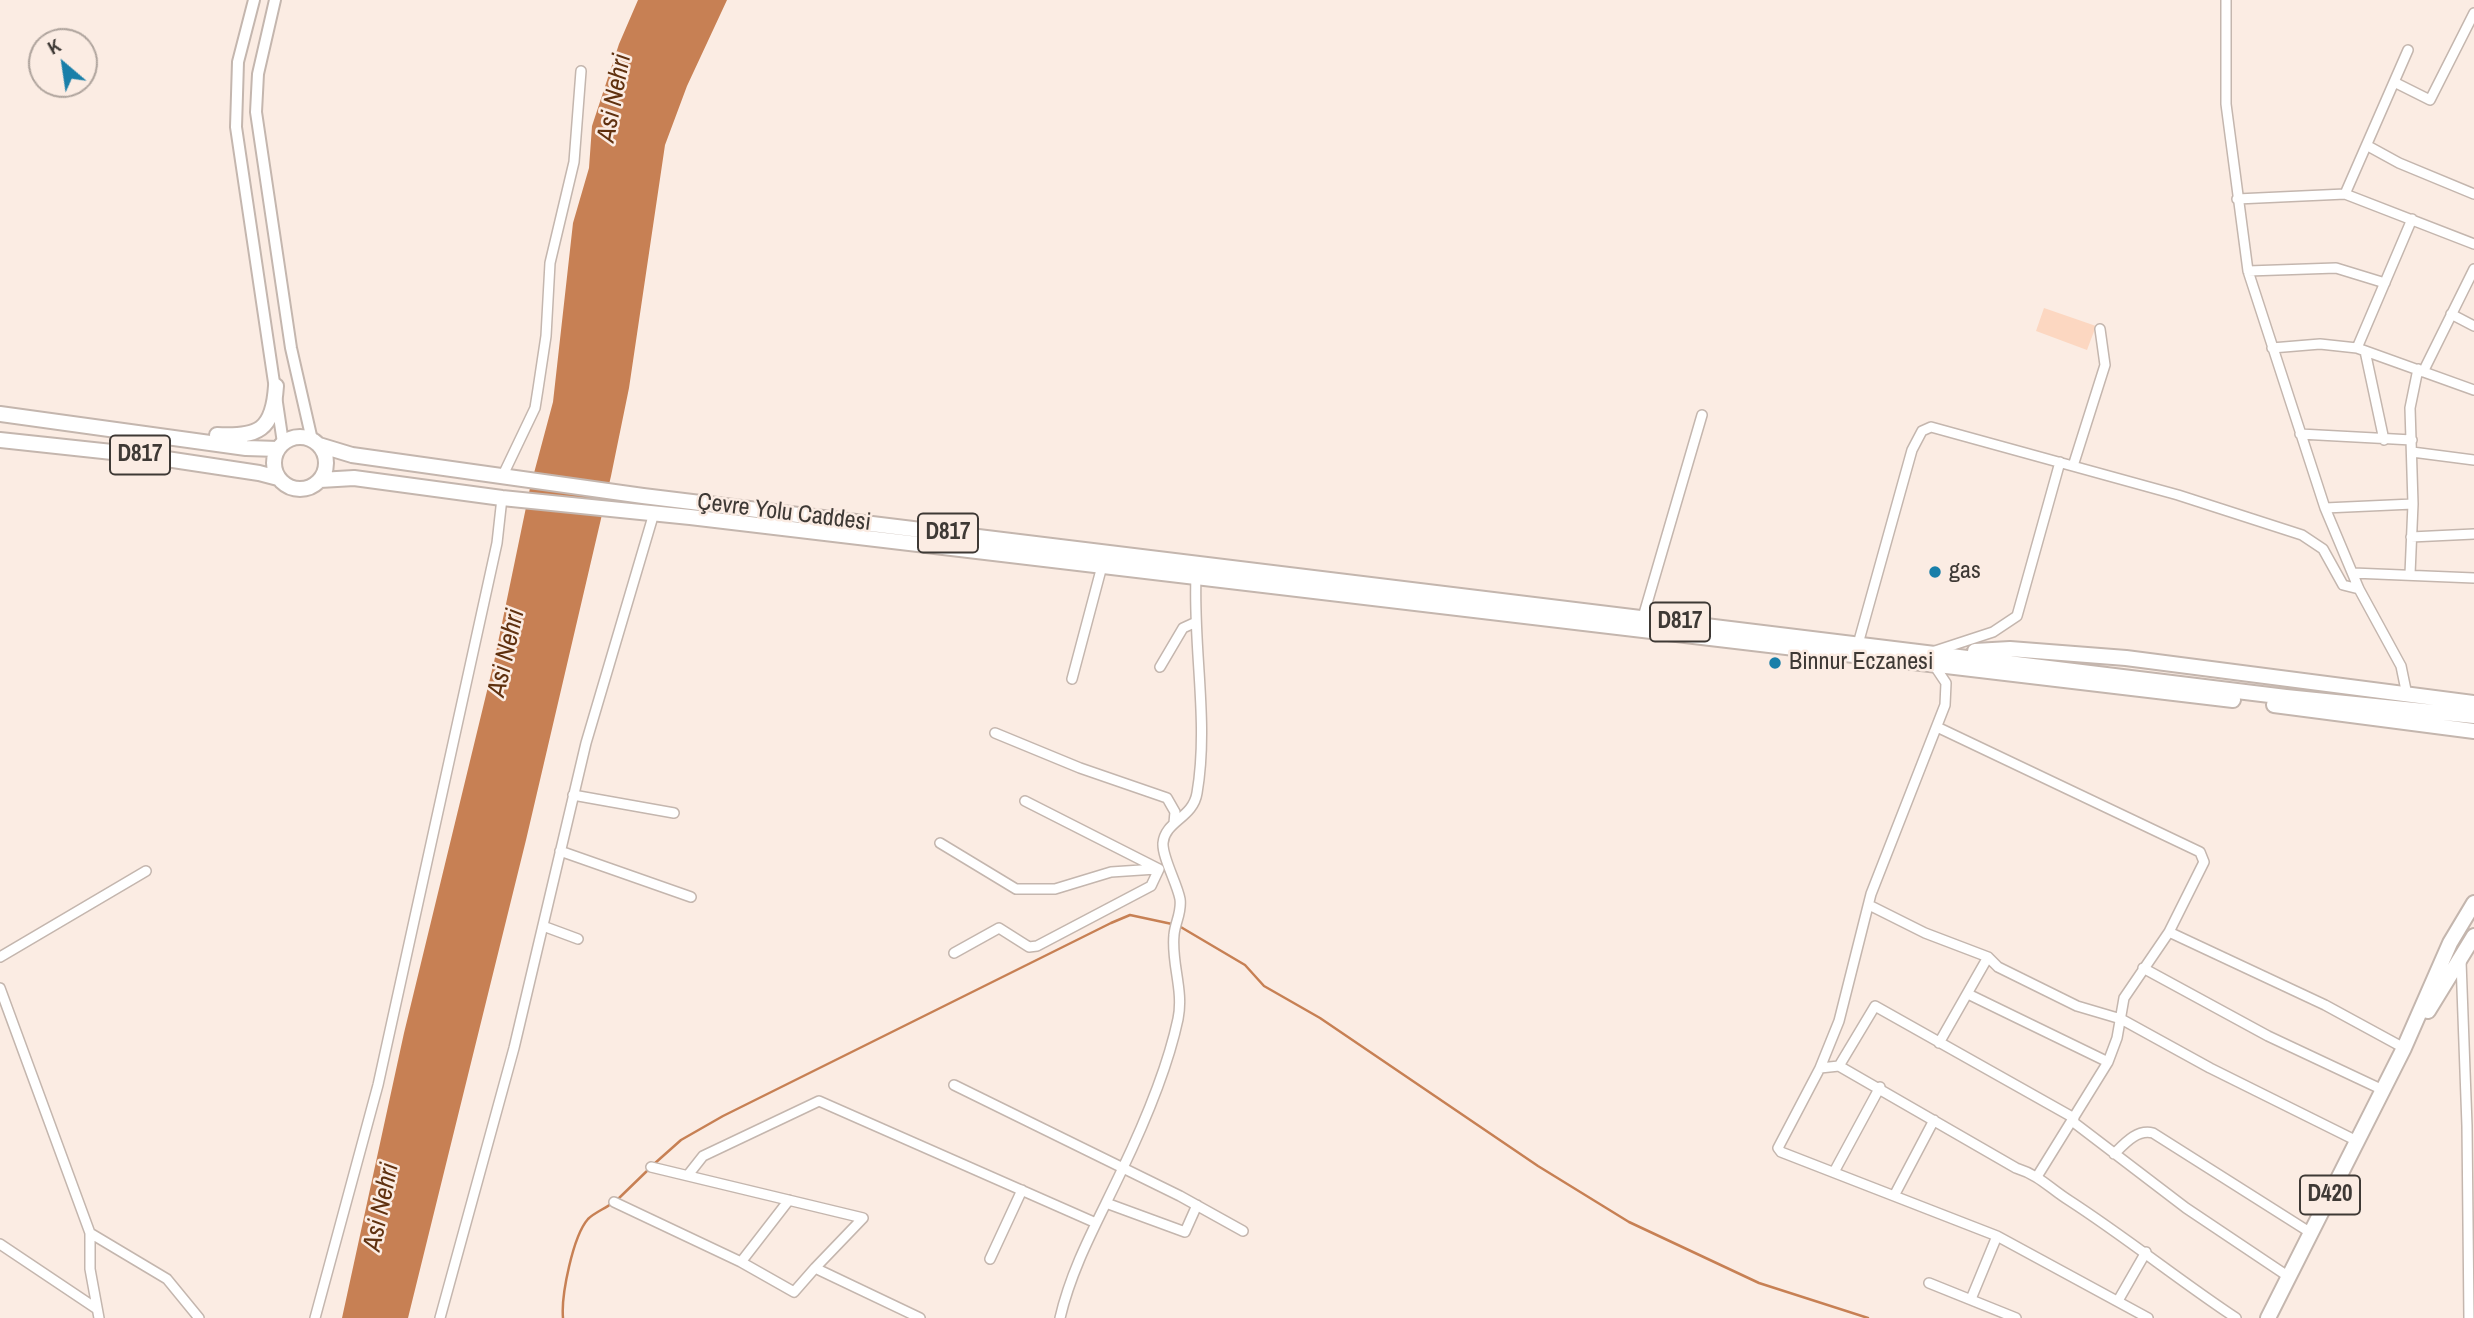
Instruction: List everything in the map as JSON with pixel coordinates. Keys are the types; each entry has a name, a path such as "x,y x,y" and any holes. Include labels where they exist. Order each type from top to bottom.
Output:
{"main road":[{"path":"193,440 206,435 244,437 256,433 270,418 276,386"},
{"name":"Çevre Yolu Caddesi","path":"0,414 193,440 280,446 297,437 352,455 1254,577"},
{"name":"Çevre Yolu Caddesi","path":"0,440 140,455 259,472 278,478 298,490 320,480 354,478 1196,577 1254,577"},
{"path":"315,442 326,458 320,480"},
{"path":"278,478 273,464 280,446"},
{"name":"D817","path":"1254,577 1643,617 1858,644 1932,658"},
{"name":"D817","path":"1254,577 2106,680"},
{"path":"1932,658 2010,649 2126,658 2474,703"},
{"path":"2106,680 2474,716"},
{"path":"2106,680 2474,732"},
{"name":"D420","path":"2268,1318 2404,1048 2450,943 2474,903"},
{"name":"D420","path":"2392,1072 2474,936"}],"street":[{"path":"254,0 238,62 236,127 276,386 280,446"},
{"path":"275,0 258,74 258,133 291,348 315,442"},
{"path":"2226,0 2226,104 2248,271 2325,508 2359,589 2401,666 2407,695"},
{"path":"2394,82 2430,100 2474,13"},
{"path":"2345,194 2409,50"},
{"path":"510,476 535,408 546,336 550,263 574,162 581,71"},
{"path":"2368,146 2399,163 2474,194"},
{"path":"2237,199 2345,194 2474,244"},
{"path":"2385,440 2361,350 2412,219"},
{"path":"2248,271 2336,268 2385,283"},
{"path":"2410,574 2413,504 2411,396 2420,370 2474,269"},
{"path":"2451,314 2474,326"},
{"path":"2073,466 2105,365 2100,329"},
{"path":"2272,348 2320,344 2361,350 2474,390"},
{"path":"1643,617 1702,415"},
{"path":"1858,644 1912,450 1922,431 1931,427 2178,495 2311,539 2323,549 2343,585 2359,589"},
{"path":"2301,434 2412,440"},
{"path":"2412,452 2474,460"},
{"path":"2060,462 2017,616 1993,632 1932,658 1946,683 1945,705 1869,905 1839,1021 1820,1068 1778,1148 1789,1155 1895,1194 1997,1236 2119,1299 2148,1318"},
{"path":"315,1318 378,1085 507,498"},
{"path":"2325,508 2413,504"},
{"path":"440,1318 514,1048 573,795 647,512"},
{"path":"2411,537 2474,534"},
{"path":"1072,678 1102,566"},
{"path":"2353,573 2474,578"},
{"path":"1060,1318 1076,1264 1123,1170 1168,1060 1179,1016 1181,987 1174,935 1180,905 1163,846 1166,833 1174,823 1190,813 1197,795 1200,735 1194,623 1196,577"},
{"path":"1160,667 1182,628 1194,623"},
{"path":"1937,727 2200,852 2204,862 2169,932 2124,998 2108,1062 2038,1175"},
{"path":"995,733 1080,768 1167,798 1175,812 1174,823"},
{"path":"573,795 674,813"},
{"path":"1025,801 1159,869"},
{"path":"940,844 1016,889 1055,889 1111,872 1172,870"},
{"path":"560,851 691,897"},
{"path":"954,953 999,928 1029,947 1037,946 1151,886 1159,869"},
{"path":"0,957 146,871"},
{"path":"1869,905 1924,933 1988,957 1998,967 2077,1006 2121,1018 2210,1068 2357,1141"},
{"path":"543,926 578,939"},
{"path":"2169,932 2325,1005 2404,1048"},
{"path":"2461,956 2471,1125 2469,1318"},
{"path":"1939,1043 1988,957"},
{"path":"2143,968 2267,1036 2383,1090"},
{"path":"0,988 90,1233 90,1269 98,1313"},
{"path":"1968,994 2108,1062"},
{"path":"1839,1066 1875,1006 2073,1120 2186,1208 2289,1277"},
{"path":"1820,1068 1839,1066 1880,1087 2016,1168 2038,1175 2064,1197 2146,1252 2236,1318"},
{"path":"954,1085 1197,1205 1243,1231"},
{"path":"1835,1172 1880,1087"},
{"path":"688,1175 703,1156 820,1101 1096,1223"},
{"path":"1895,1194 1934,1120"},
{"path":"2114,1154 2136,1135 2145,1131 2153,1133 2311,1233"},
{"path":"614,1202 741,1262 794,1292 863,1218 651,1167"},
{"path":"989,1259 1022,1190"},
{"path":"741,1262 789,1200"},
{"path":"1106,1203 1185,1232 1197,1205"},
{"path":"90,1233 167,1279 199,1318"},
{"path":"1971,1298 1997,1236"},
{"path":"0,1244 98,1313"},
{"path":"2119,1299 2146,1252"},
{"path":"815,1268 920,1318"},
{"path":"1929,1283 2016,1318"}],"shaded area":[{"path":"2044,308 2096,326 2087,350 2036,331"}],"water":[{"name":"Asi Nehri","path":"638,0 727,0 687,86 665,145 629,388 611,476 526,840 408,1318 342,1318 404,1033 494,662 530,488 553,402 573,223 589,168 592,126 619,44"}],"waterway":[{"path":"654,1164 681,1140 723,1116 1111,923 1130,915 1172,924"},
{"path":"1179,926 1245,965 1264,986 1320,1018 1538,1166 1629,1222 1759,1283 1868,1318"},
{"path":"617,1200 650,1168"},
{"path":"563,1318 566,1281 577,1238 588,1219 611,1204"}],"place":[{"name":"gas","path":"1935,572"},
{"name":"Binnur Eczanesi","path":"1775,663"}]}
